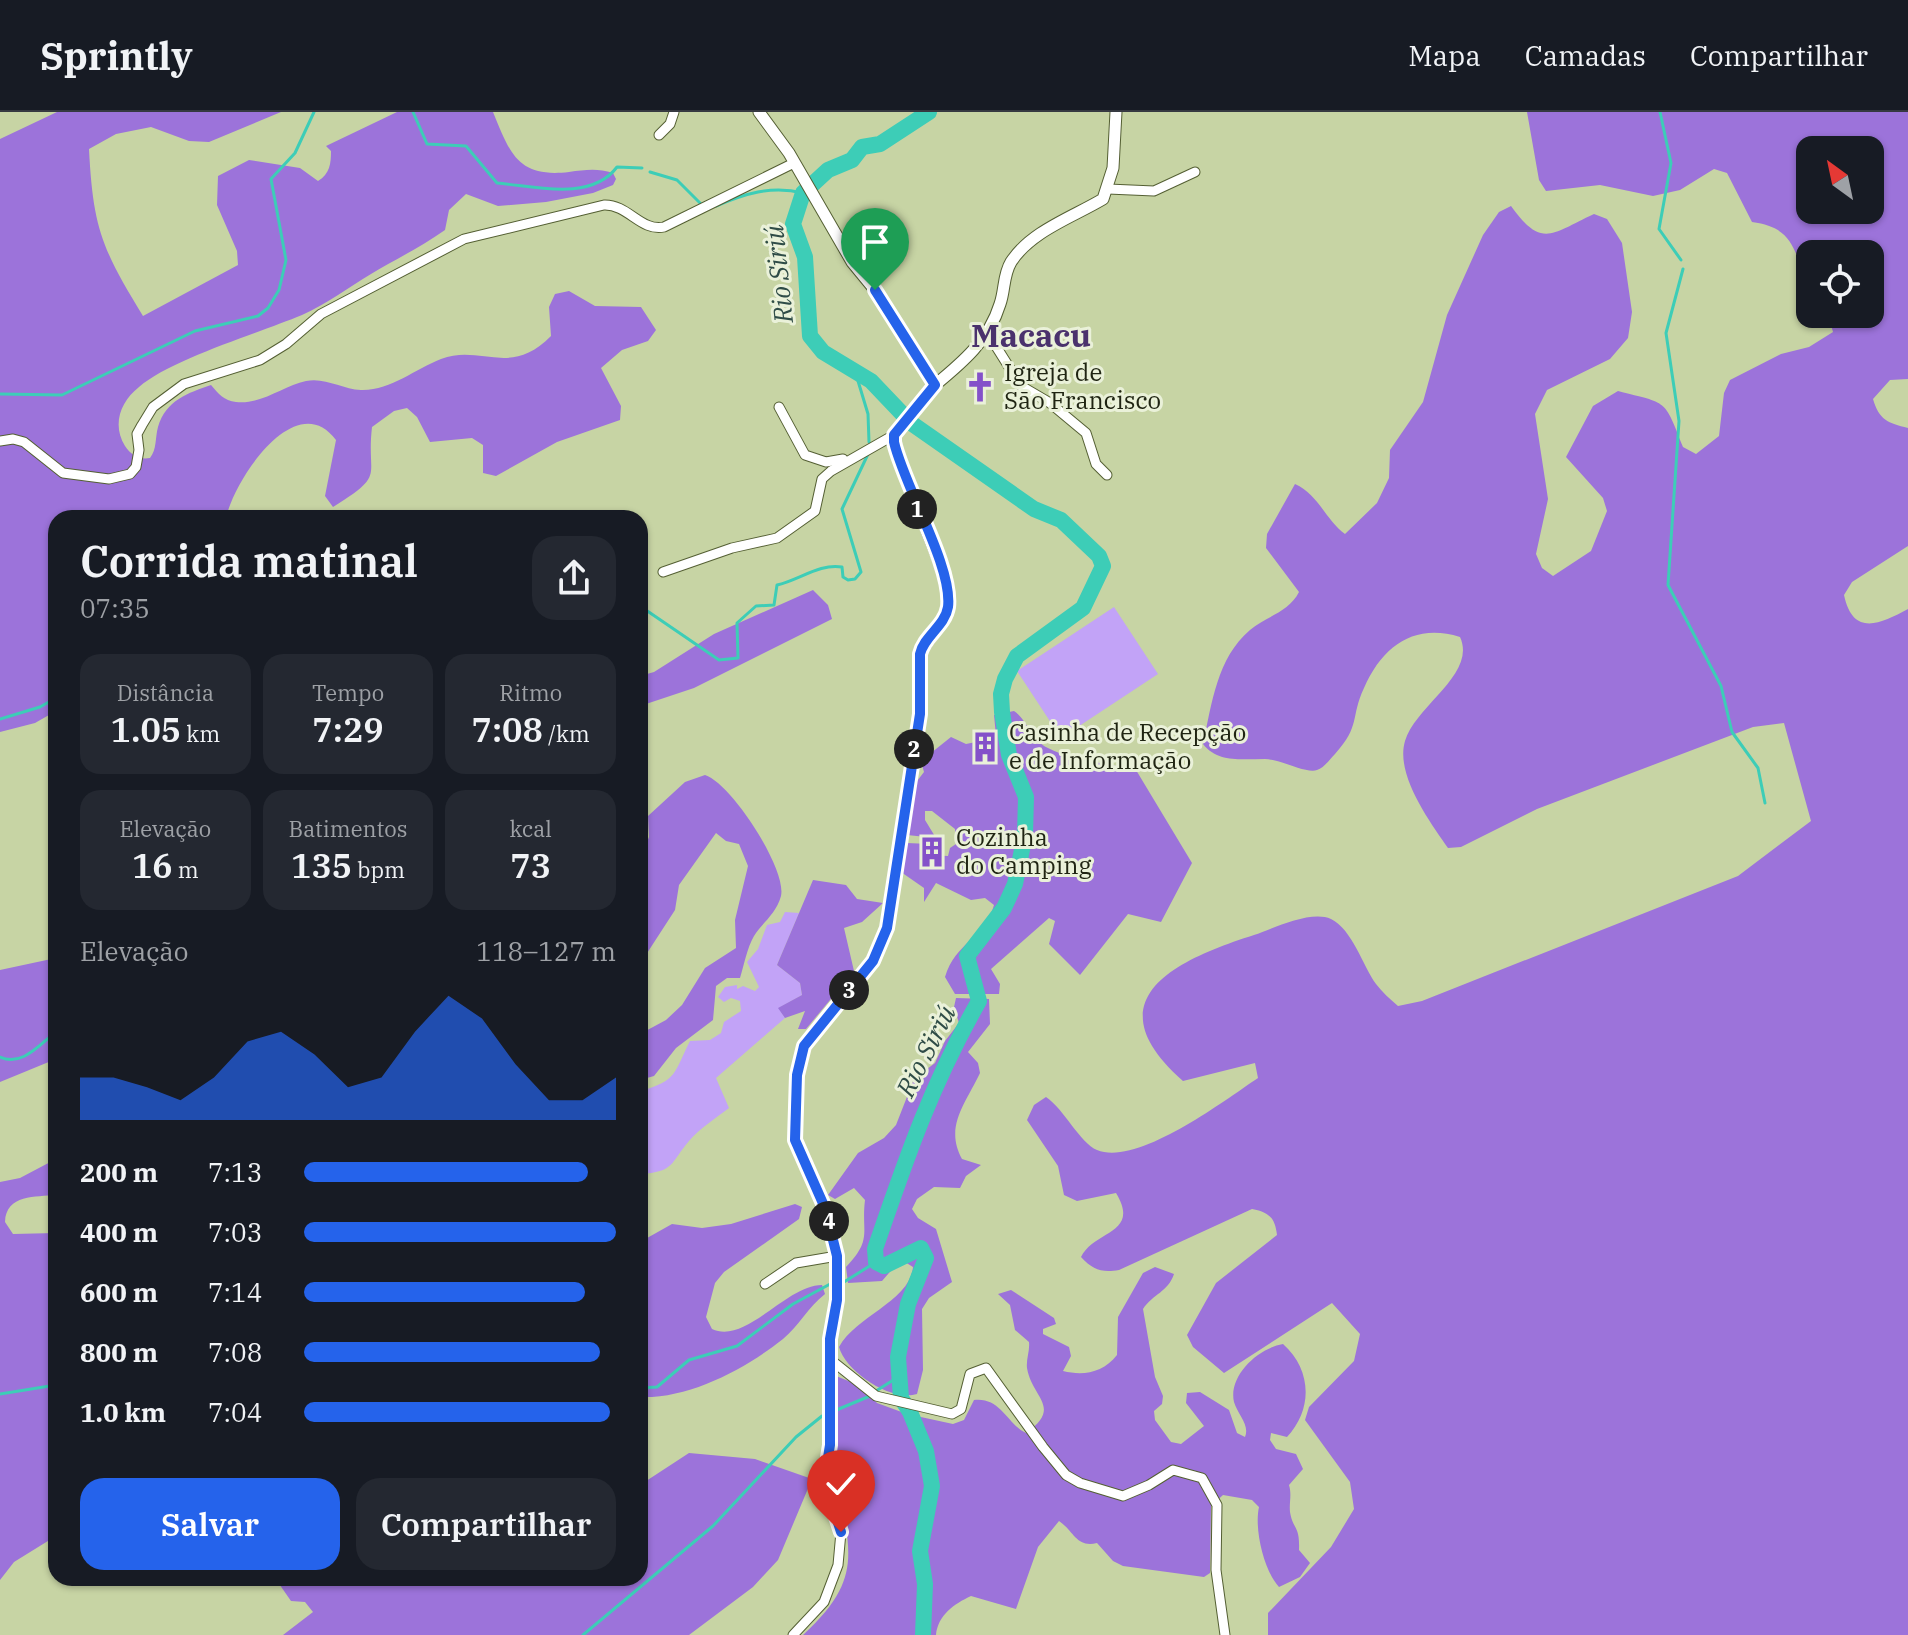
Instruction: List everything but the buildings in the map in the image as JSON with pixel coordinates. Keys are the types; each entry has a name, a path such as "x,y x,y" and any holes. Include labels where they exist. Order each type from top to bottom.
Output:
{"street":[{"path":"659,135 670,124 674,112"},
{"path":"759,112 794,163 852,262 875,290 935,385"},
{"path":"663,572 784,534 815,511 822,479 847,459 894,435 904,425 935,385 975,351 1001,303 1004,277 1012,261 1054,225 1103,199 1108,189 1116,142 1116,112"},
{"path":"0,441 13,439 24,442 63,473 109,479 130,474 136,467 139,450 137,434 142,425 153,407 184,384 260,360 286,344 321,314 464,239 604,205 624,208 649,226 664,227 794,163"},
{"path":"1108,189 1154,191 1195,172"},
{"path":"987,332 1021,386 1060,410 1086,433 1096,464 1107,475"},
{"path":"779,407 805,455 826,462 847,459"},
{"path":"793,1635 824,1602 838,1565 841,1532 827,1489 826,1470 830,1445 837,1256 825,1208 795,1140 799,1064 813,1031 881,947 903,840 920,714 920,654 922,646 946,617 948,606 945,578 901,468 894,435"},
{"path":"765,1284 796,1263 837,1256"},
{"path":"831,1360 876,1396 952,1414 961,1409 970,1374 986,1368 1049,1456 1066,1475 1080,1483 1123,1496 1173,1470 1202,1478 1217,1505 1216,1570 1225,1635"}],"shaded area":[{"path":"57,112 281,112 209,142 189,141 151,127 116,134 89,149 93,199 102,237 143,316 238,265 237,251 217,205 218,176 249,160 300,168 318,181 330,164 331,151 326,146 397,112 493,112 511,151 527,166 552,173 602,170 613,173 616,179 613,185 593,193 546,202 498,206 466,194 449,210 445,230 328,301 302,315 172,366 153,377 132,393 120,414 119,430 125,446 142,458 150,458 154,451 158,427 166,410 186,395 211,385 228,400 245,402 313,380 361,390 382,387 456,355 509,358 522,355 551,336 549,307 555,294 569,291 595,306 641,307 656,330 648,341 622,350 601,368 621,406 620,420 557,442 496,476 483,473 483,445 472,438 430,442 417,417 407,408 394,411 372,427 370,474 361,487 333,507 325,496 336,440 320,426 303,424 286,431 269,444 241,482 228,510 48,510 48,716 35,723 0,732 0,139"},
{"path":"1527,112 1908,112 1908,379 1890,380 1873,399 1885,420 1908,428 1908,546 1852,582 1844,595 1848,608 1861,622 1878,622 1908,609 1908,1635 1268,1635 1268,1613 1331,1547 1354,1509 1350,1482 1305,1420 1309,1407 1354,1361 1360,1334 1332,1303 1224,1373 1193,1347 1187,1335 1216,1283 1277,1235 1270,1217 1252,1209 1119,1270 1098,1270 1081,1257 1095,1241 1119,1224 1123,1216 1116,1193 1077,1201 1064,1195 1058,1166 1027,1120 1034,1105 1046,1097 1091,1146 1114,1153 1134,1149 1180,1129 1258,1078 1255,1063 1183,1081 1156,1052 1144,1028 1144,1006 1154,987 1173,971 1224,945 1303,918 1331,919 1345,931 1376,984 1392,1001 1398,1006 1422,1001 1738,876 1811,821 1784,723 1753,727 1537,809 1461,847 1448,848 1416,798 1409,783 1403,754 1411,728 1460,664 1463,651 1460,637 1444,633 1415,636 1391,649 1364,688 1349,736 1320,769 1307,770 1265,759 1223,757 1203,744 1213,697 1230,654 1250,630 1284,609 1299,592 1266,548 1267,534 1295,484 1316,500 1345,534 1377,503 1389,478 1390,450 1423,402 1447,315 1483,235 1499,212 1511,206 1531,228 1548,234 1594,214 1607,219 1622,243 1632,312 1628,338 1610,359 1547,390 1535,414 1548,499 1536,554 1542,568 1553,576 1591,551 1607,511 1603,498 1566,457 1593,406 1618,391 1656,402 1672,419 1683,447 1696,454 1719,436 1724,393 1730,380 1781,354 1809,347 1833,332 1832,328 1884,328 1884,240 1796,240 1796,254 1791,243 1777,230 1752,222 1727,173 1714,169 1680,190 1653,196 1600,185 1546,191 1539,180"},
{"path":"813,590 828,605 832,619 694,688 648,703 648,674 714,634"},
{"path":"1114,607 1158,674 1061,738 1017,671"},
{"path":"1014,711 1037,740 1048,748 1079,759 1136,770 1192,863 1161,922 1128,914 1080,975 1049,944 1055,921 1049,918 991,969 1000,984 999,994 955,994 945,977 950,965 984,926 994,905 985,898 971,900 936,883 924,902 924,888 901,872 907,843 929,844 927,855 948,856 950,848 956,844 955,829 932,811 925,811 925,820 936,838 907,835 914,785 924,772 921,761 951,737 966,744 981,741 982,750 989,750 989,739 996,736 994,715"},
{"path":"705,775 729,793 766,848 781,883 781,896 752,941 740,978 727,978 716,986 713,1020 676,1048 654,1076 648,1078 648,1030 666,1020 682,1005 705,968 736,948 735,920 748,866 739,844 726,841 716,833 679,885 675,910 648,952 648,816 685,782"},
{"path":"813,880 846,885 857,899 883,903 862,922 844,928 854,971 806,1029 798,1029 805,1011 785,1018 778,1008 802,995 800,983 777,965"},
{"path":"785,912 799,913 777,965 800,983 802,995 779,1008 785,1018 716,1078 729,1108 693,1136 666,1168 648,1173 648,1088 673,1074 690,1041 710,1040 721,1033 724,1022 741,1011 740,1001 731,998 724,1002 718,997 725,987 737,985 737,989 743,986 755,991 759,987 747,962 758,949 767,925 780,922"},
{"path":"48,960 48,1062 0,1082 0,970"},
{"path":"956,998 989,999 990,1024 968,1052 978,1063 980,1073 959,1115 955,1136 962,1159 981,1165 966,1176 960,1188 934,1187 917,1199 912,1209 918,1218 936,1229 952,1282 929,1298 922,1309 923,1370 917,1394 895,1394 860,1375 843,1357 839,1347 857,1326 903,1289 913,1267 905,1262 895,1266 882,1281 848,1283 846,1267 863,1242 865,1200 854,1188 835,1199 828,1195 858,1153 884,1138 896,1125 914,1079 935,1063 945,1041 959,1023 954,1007"},
{"path":"48,1163 48,1196 16,1202 7,1213 5,1222 13,1234 48,1233 48,1541 14,1562 0,1580 0,1182 20,1178"},
{"path":"795,1204 802,1207 799,1219 724,1272 715,1283 706,1317 712,1329 725,1332 738,1329 808,1288 822,1285 825,1294 783,1339 752,1361 697,1387 648,1397 648,1238 672,1224 702,1228 731,1224"},
{"path":"1155,1267 1174,1274 1168,1285 1143,1309 1155,1377 1163,1396 1162,1404 1154,1411 1155,1420 1171,1442 1181,1444 1204,1426 1186,1403 1187,1393 1200,1392 1229,1410 1237,1433 1245,1437 1245,1424 1234,1402 1233,1392 1240,1373 1255,1357 1283,1344 1300,1366 1306,1390 1301,1414 1287,1437 1271,1433 1270,1440 1276,1449 1296,1454 1303,1469 1289,1485 1290,1512 1299,1550 1310,1563 1300,1577 1279,1587 1269,1571 1262,1549 1258,1527 1259,1507 1252,1500 1223,1495 1211,1506 1210,1573 1204,1577 1123,1566 1113,1561 1097,1543 1080,1541 1059,1521 1038,1547 1016,1609 971,1596 948,1611 936,1635 803,1635 836,1596 848,1562 836,1452 836,1376 861,1386 877,1403 907,1414 953,1424 964,1420 974,1400 983,1400 997,1407 1026,1433 1037,1424 1044,1409 1027,1368 1029,1342 1015,1330 1010,1305 998,1294 1011,1290 1054,1318 1056,1324 1043,1329 1043,1334 1069,1347 1071,1356 1063,1371 1085,1373 1105,1366 1117,1355 1118,1317 1143,1273"},
{"path":"689,1453 755,1459 812,1479 778,1560 753,1587 689,1635 283,1635 313,1612 305,1602 291,1601 281,1586 648,1586 648,1480"}],"waterway":[{"path":"0,394 62,395 195,331 258,316 268,308 279,290 286,260 271,179 295,153 314,112"},
{"path":"413,112 427,144 466,146 497,183 577,188 606,178 617,167 642,168"},
{"name":"Rio Siriú","path":"923,1635 925,1584 920,1551 932,1486 926,1451 901,1398 898,1357 908,1304 926,1258 921,1248 884,1266 876,1262 875,1249 933,1093 979,1001 967,956 1004,908 1015,884 1025,835 1026,797 1009,755 1001,694 1005,679 1017,656 1083,608 1103,566 1099,556 1061,520 1034,509 911,423 871,381 823,352 810,336 805,257 793,224 803,193 828,170 852,160 862,147 880,144 929,112"},
{"path":"1660,112 1671,163 1659,229 1681,260"},
{"path":"650,172 677,180 701,204"},
{"path":"716,206 758,192 780,190 803,193"},
{"path":"1683,269 1666,333 1679,421 1668,585 1721,686 1732,732 1758,768 1765,803"},
{"path":"855,371 868,414 869,442"},
{"path":"648,611 719,660 738,658 737,623 756,606 774,605 777,585 834,566 842,567 843,577 855,579 861,572 842,509 869,452"},
{"path":"0,719 48,702"},
{"path":"0,1057 23,1057 48,1039"},
{"path":"844,1282 876,1262"},
{"path":"648,1388 657,1387 689,1360 737,1346 793,1304 832,1283"},
{"path":"876,1391 898,1377"},
{"path":"0,1394 48,1386"},
{"path":"834,1411 870,1396"},
{"path":"648,1580 713,1526 796,1437 822,1416"},
{"path":"583,1635 641,1586"}],"place":[{"name":"Igreja de São Francisco","path":"980,387"},
{"name":"Casinha de Recepção e de Informação","path":"985,747"},
{"name":"Cozinha do Camping","path":"932,852"}],"district":[{"name":"Macacu","path":"1031,336"}],"route":[{"path":"841,1532 827,1489 826,1470 830,1445 830,1339 837,1300 837,1256 825,1208 801,1160 795,1140 797,1075 804,1046 813,1031 873,961 881,947 903,840 920,714 920,654 922,646 946,617 948,606 945,578 906,481 894,442 894,435 935,385 875,290"}]}
